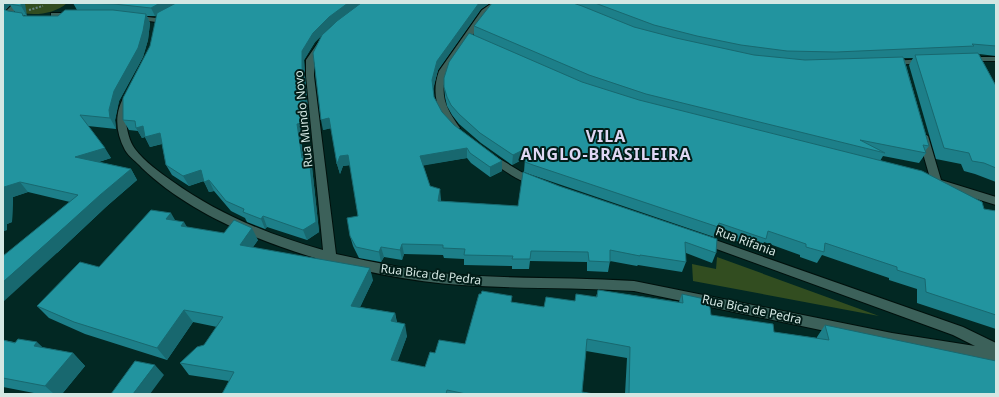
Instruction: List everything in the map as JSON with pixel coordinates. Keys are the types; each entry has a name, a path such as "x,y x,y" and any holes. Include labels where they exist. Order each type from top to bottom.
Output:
{"street":[{"path":"18,3 12,7 6,16 26,19"},
{"path":"464,136 448,119 441,107 438,90 443,70 471,38 485,12 496,3"},
{"path":"76,6 51,16 78,16"},
{"path":"124,16 159,18 155,32"},
{"name":"Rua Mundo Novo","path":"330,34 319,45 310,60 310,76 330,257"},
{"path":"961,59 996,59"},
{"path":"880,63 903,66 931,60"},
{"name":"Rua Bica de Pedra","path":"133,88 122,109 122,129 130,150 155,174 192,201 234,223 288,246 396,272 461,280 592,283 634,286 892,339 996,356"},
{"path":"921,130 932,181 996,201"},
{"path":"483,151 519,174 543,185"},
{"name":"Rua Rifania","path":"695,237 958,331 996,350"}],"green space":[{"path":"27,3 67,3 46,13 28,14 23,13 23,6"},
{"path":"717,257 879,316 693,281 692,264 716,269"}],"building":[{"path":"21,3 21,6 10,4"},
{"path":"76,3 160,3 151,8 114,4"},
{"path":"176,3 348,3 329,17 313,33 302,51 307,122 297,124 302,158 309,157 316,222 303,230 263,216 261,219 243,212 244,209 226,201 209,180 204,182 201,170 183,176 166,165 160,133 145,137 143,126 136,128 135,121 123,120 123,98 150,46 157,13"},
{"path":"361,3 479,3 437,61 432,80 434,97 442,112 454,125 502,161 490,167 470,153 467,148 420,156 430,186 440,189 438,201 518,206 523,172 559,186 717,239 716,253 685,242 686,262 640,256 610,250 610,262 589,261 588,252 531,251 530,259 512,259 513,256 464,255 465,249 443,248 443,245 402,244 400,250 381,247 379,252 356,247 350,236 347,218 358,216 348,155 340,156 337,164 329,118 321,120 313,53 322,35 337,21"},
{"path":"492,3 573,3 634,27 754,55 805,60 903,57 929,146 923,145 926,153 860,140 885,153 646,94 589,75 474,26"},
{"path":"595,3 996,3 996,46 972,44 974,46 836,52 787,51 741,45 697,36 654,25"},
{"path":"3,9 22,13 23,16 58,16 65,10 113,10 146,14 138,48 114,91 109,110 110,118 80,115 105,148 75,157 131,169 3,282 3,256 78,195 20,182 4,187 3,197"},
{"path":"469,33 582,82 639,100 922,171 982,202 984,209 996,211 996,315 926,292 925,279 897,270 897,267 825,243 824,252 806,247 806,244 768,231 766,239 719,223 718,227 525,162 527,148 513,155 480,133 459,114 451,105 447,97 444,87 444,78 449,62"},
{"path":"978,53 996,86 996,168 984,163 972,161 969,153 944,148 915,55"},
{"path":"151,210 171,213 166,219 184,222 181,226 224,233 234,220 252,228 240,245 370,268 351,306 395,313 391,321 405,324 391,360 425,367 430,352 435,353 439,340 465,344 479,294 481,294 482,291 512,296 511,302 544,307 546,297 575,301 576,294 597,297 598,290 683,303 682,294 709,300 711,315 773,324 774,332 829,340 825,325 996,361 996,394 629,394 630,347 587,339 582,392 594,394 466,394 447,390 446,394 222,394 234,372 180,363 197,347 204,345 223,317 184,310 157,348 74,322 37,306 80,262 99,267"},
{"path":"18,339 37,342 34,346 73,353 45,386 3,378 3,340 15,343"},
{"path":"135,361 155,365 133,394 111,394"}],"district":[{"name":"VILA ANGLO-BRASILEIRA","path":"606,145"}]}
